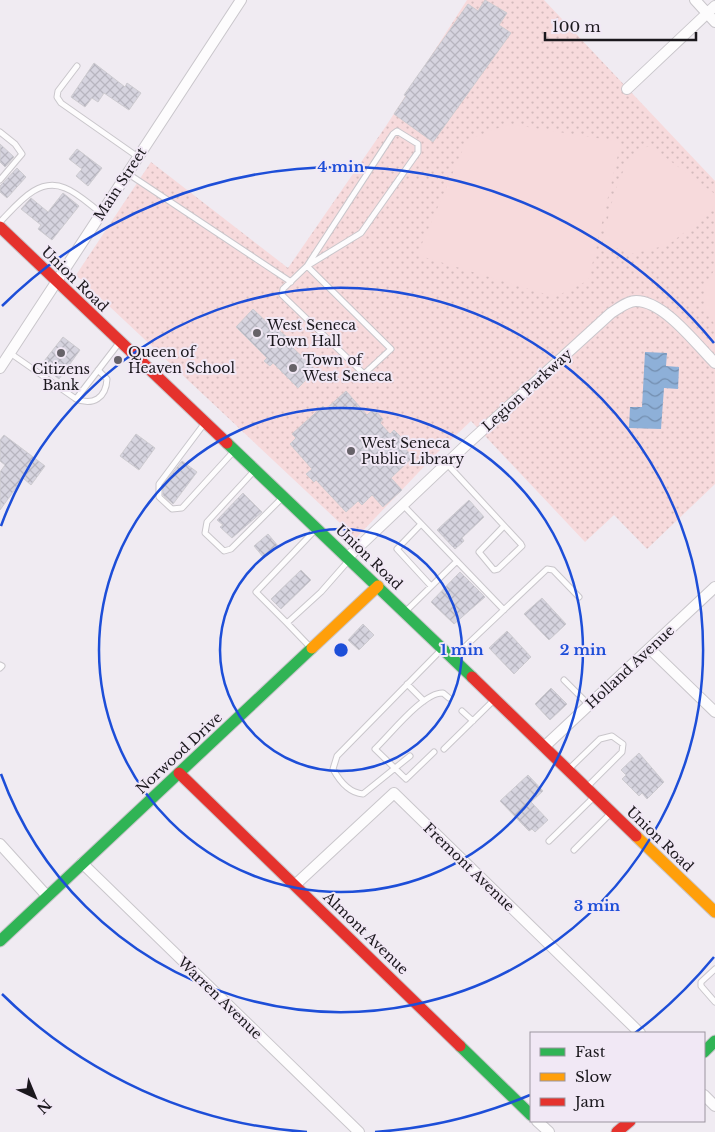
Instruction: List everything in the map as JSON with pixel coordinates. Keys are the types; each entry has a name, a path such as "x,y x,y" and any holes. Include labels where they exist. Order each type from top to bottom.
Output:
{"main road":[{"name":"Union Road","path":"0,227 349,558 715,912"},
{"name":"Norwood Drive","path":"0,941 378,586"},
{"name":"Almont Avenue","path":"179,772 530,1114"},
{"path":"705,1051 715,1041"},
{"path":"618,1132 629,1122"}],"street":[{"name":"Main Street","path":"0,368 241,0"},
{"path":"695,0 711,10 715,22"},
{"path":"627,89 711,10"},
{"name":"Legion Parkway","path":"349,558 403,505 611,313 626,304 635,301 662,309 715,363"},
{"name":"Holland Avenue","path":"544,747 715,587"},
{"path":"650,649 715,712"},
{"name":"Fremont Avenue","path":"295,885 394,793 639,1032"},
{"path":"0,844 48,896"},
{"name":"Warren Avenue","path":"82,863 359,1132"},
{"path":"705,1096 715,1106"},
{"path":"538,1122 549,1132"}],"lane":[{"path":"77,66 58,91 57,97 61,102 138,157"},
{"path":"307,266 361,233 418,152 418,144 397,131 393,134 307,266 283,289 282,295 364,374 391,349 307,266"},
{"path":"0,132 15,144 22,154 0,180"},
{"path":"127,173 291,282"},
{"path":"0,222 35,190 47,184 65,188 101,212"},
{"path":"76,399 120,342"},
{"path":"10,353 76,399 86,403 97,400 106,388 107,379 98,370"},
{"path":"205,423 159,484 159,497 168,506 172,509 182,508 235,451"},
{"path":"447,464 504,526 522,546 498,569 494,570 478,552 504,526"},
{"path":"255,470 207,522 205,533 224,551 231,549 283,497"},
{"path":"403,505 504,610"},
{"path":"421,524 397,549 432,586"},
{"path":"311,649 256,592 317,528"},
{"path":"287,623 322,592 349,558"},
{"path":"405,613 457,561"},
{"path":"453,658 547,569 553,570 579,597"},
{"path":"410,756 396,769 362,794 354,794 338,778 333,769 337,756 442,649"},
{"path":"564,680 589,705"},
{"path":"407,684 424,701"},
{"path":"434,752 406,779 375,749 424,701 436,693 443,693 449,698"},
{"path":"444,749 495,700"},
{"path":"462,711 473,721"},
{"path":"549,841 622,752 623,744 616,737 600,739 568,770"},
{"path":"574,850 611,812"},
{"path":"715,969 701,982 701,986 715,1002"}],"shaded area":[{"path":"467,0 544,0 715,181 715,484 647,549 614,515 585,542 471,421 438,452 356,538 76,275 151,162 288,268 386,126"},
{"path":"509,124 621,142 589,278 587,281 555,297 417,255 467,140"},
{"path":"650,146 715,194 715,205 707,215 668,245 631,254 603,243 612,202 623,173 630,160 639,151"},
{"path":"715,269 715,325 704,303 704,291"}],"water":[{"path":"645,352 667,353 666,366 679,367 678,389 664,388 661,429 629,428 630,407 642,407"}],"building":[{"path":"485,0 507,13 499,25 511,33 433,142 394,114 406,96 404,95 468,4 478,11"},
{"path":"94,63 125,87 127,83 141,93 129,110 104,93 98,102 92,98 85,107 71,97"},
{"path":"0,144 14,157 5,167 0,162"},
{"path":"77,149 102,168 88,186 76,176 82,169 69,159"},
{"path":"17,168 26,177 7,198 0,192 0,186"},
{"path":"63,193 79,206 52,240 38,229 41,225 21,209 31,198 48,212"},
{"path":"253,309 275,330 276,328 287,337 293,343 290,345 316,370 298,388 273,363 270,366 264,361 267,358 236,327"},
{"path":"63,337 80,350 59,379 41,365"},
{"name":"West Seneca Public Library","path":"346,391 367,415 374,409 383,419 380,423 390,434 394,430 404,440 400,443 413,457 391,478 402,490 383,507 372,495 362,505 358,501 346,512 316,480 314,482 306,474 312,469 290,444 296,438 292,434 323,406 326,409"},
{"path":"136,434 155,448 139,470 120,456"},
{"path":"4,435 45,466 31,485 23,478 0,510 0,472 5,465 0,461 0,440"},
{"path":"182,461 197,472 173,504 163,495 163,485"},
{"path":"243,493 262,512 232,538 220,527 223,525 217,520"},
{"path":"469,500 484,517 462,538 464,541 455,549 437,530"},
{"path":"268,534 278,546 264,558 254,546"},
{"path":"301,570 311,580 281,609 271,599"},
{"path":"460,572 485,597 454,624 431,602"},
{"path":"542,598 566,624 549,640 524,614"},
{"path":"363,624 374,635 359,650 348,640"},
{"path":"507,631 531,657 514,674 489,648"},
{"path":"551,688 567,704 550,720 535,704"},
{"path":"639,753 664,782 647,799 642,793 639,796 622,779 626,775 621,770"},
{"path":"528,775 543,791 531,802 548,820 535,832 532,829 529,831 500,801"}],"traffic: fast":[{"path":"227,443 472,677"},
{"path":"0,941 312,648"},
{"path":"705,1051 715,1041"},
{"path":"460,1046 530,1114"}],"traffic: slow":[{"path":"312,648 378,586"},
{"path":"636,836 715,912"}],"traffic: jam":[{"path":"0,227 227,443"},
{"path":"472,677 636,836"},
{"path":"179,773 460,1046"},
{"path":"617,1132 629,1122"}],"place":[{"name":"West Seneca Town Hall","path":"257,333"},
{"name":"Citizens Bank","path":"61,353"},
{"name":"Queen of Heaven School","path":"118,360"},
{"name":"Town of West Seneca","path":"293,368"},
{"name":"West Seneca Public Library","path":"351,451"}]}
